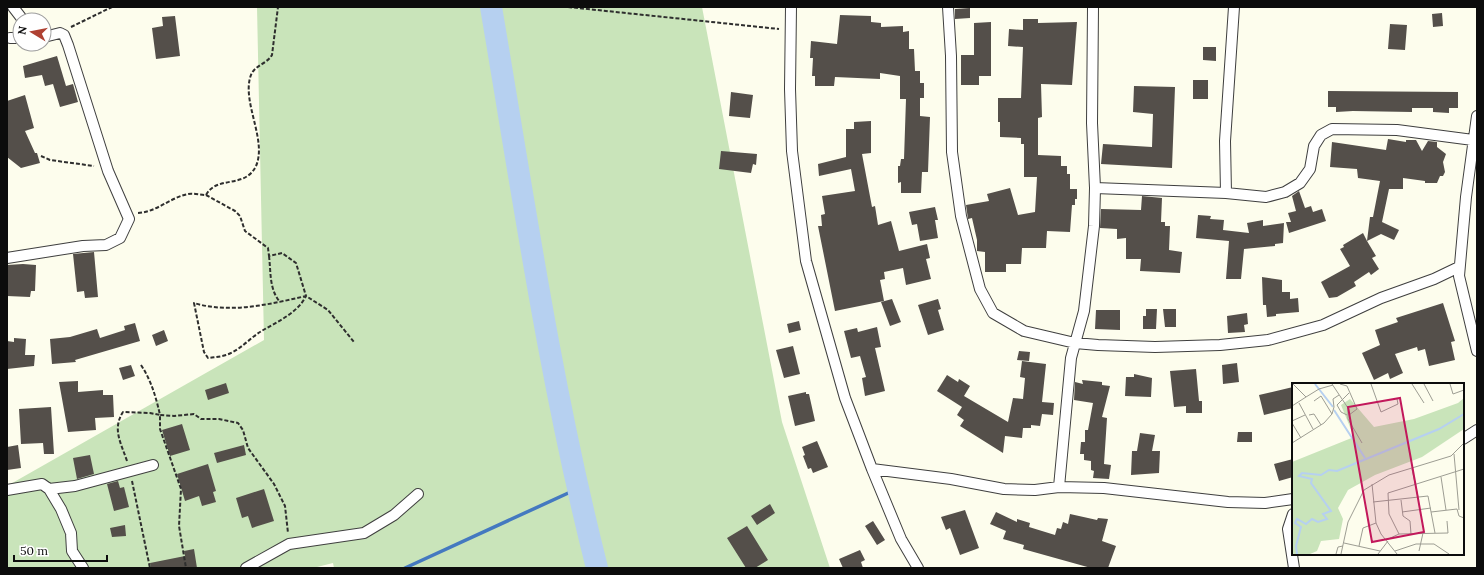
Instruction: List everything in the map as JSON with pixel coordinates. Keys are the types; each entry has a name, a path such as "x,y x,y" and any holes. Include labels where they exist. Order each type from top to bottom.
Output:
{"street":[{"path":"791,7 790,89 792,151 806,262 845,398 872,469 901,538 918,568"},
{"path":"948,7 951,56 952,152 960,216 980,289 992,313 1024,331 1075,342 1155,347 1220,345 1268,340 1323,325 1381,298 1434,279 1459,267"},
{"path":"1059,487 1071,358 1084,311 1088,290 1094,226 1095,188 1092,123 1093,7"},
{"path":"1226,193 1225,141 1234,7"},
{"path":"7,258 83,246 106,245 120,238 129,219 108,171 108,166 83,96 64,35 60,33 52,35"},
{"path":"1477,116 1459,267 1460,287 1477,351"},
{"path":"1095,188 1226,193 1266,197 1285,192 1300,183 1310,169 1314,146 1321,135 1332,129 1397,130 1473,140"},
{"path":"1464,438 1477,430"},
{"path":"49,489 75,486 153,465"},
{"path":"872,469 951,479 1004,489 1035,490 1059,487 1104,488 1228,502 1265,503 1292,499"},
{"path":"7,490 42,484 49,489 61,509 71,533 72,551 83,568"},
{"path":"246,568 290,544 364,533 394,515 418,494"},
{"path":"1292,517 1288,529 1294,568"}],"path":[{"path":"60,33 112,7"},
{"path":"206,196 210,189 218,184 242,180 255,166 258,154 254,117 249,99 250,79 253,70 272,57 278,7"},
{"path":"568,7 791,30"},
{"path":"41,156 89,166 108,166"},
{"path":"127,214 156,210 166,202 189,194 206,196 235,210 240,216 245,231 268,248 272,287 274,295 280,302"},
{"path":"269,256 282,253 296,263 306,296 328,310 354,342"},
{"path":"306,296 302,303 292,312 259,332 227,355 208,358 204,352 194,303 211,308 280,302 306,296"},
{"path":"141,365 146,372 156,396 160,415 160,429 181,489 179,526 186,568"},
{"path":"150,568 130,471 117,428 118,420 123,412 174,416 194,414 201,419 219,419 238,423 244,430 248,448 274,484 285,506 290,544"}],"green space":[{"path":"257,7 702,7 782,422 830,568 334,568 333,563 313,568 7,568 7,486 264,340"}],"building":[{"path":"970,8 970,18 955,19 955,9"},
{"path":"1442,13 1443,26 1433,27 1432,14"},
{"path":"840,15 871,16 871,22 881,23 881,27 903,26 903,32 909,31 909,49 914,49 915,71 920,71 920,83 924,83 924,98 920,98 920,116 930,117 928,172 922,172 921,193 901,193 901,182 898,183 898,166 900,166 901,159 904,159 906,99 900,99 900,76 880,73 880,79 835,77 834,86 815,86 815,76 812,76 813,58 810,58 811,41 837,44"},
{"path":"175,16 180,56 156,59 152,28 163,26 162,17"},
{"path":"1023,19 1038,19 1038,23 1077,22 1072,85 1041,84 1042,117 1038,118 1038,155 1061,156 1061,166 1067,166 1067,174 1070,174 1070,189 1077,189 1077,199 1075,199 1075,205 1072,205 1070,232 1047,231 1046,248 1022,248 1021,264 1006,264 1006,272 985,272 985,252 977,251 977,240 972,218 968,219 966,205 989,201 987,194 1010,188 1018,215 1035,212 1037,177 1024,177 1024,144 1021,144 1021,138 1000,137 1000,122 998,122 998,98 1021,98 1023,47 1008,46 1009,29 1023,30"},
{"path":"991,22 991,76 979,76 979,85 961,85 961,55 974,55 974,23"},
{"path":"1390,24 1407,25 1405,50 1388,49"},
{"path":"1203,47 1216,47 1216,61 1203,60"},
{"path":"57,56 66,86 73,84 78,102 60,107 53,84 45,86 42,75 25,78 23,66"},
{"path":"1193,80 1208,80 1208,99 1193,99"},
{"path":"1134,86 1175,87 1172,168 1101,164 1103,144 1152,147 1153,114 1133,112"},
{"path":"1328,91 1458,92 1458,108 1449,108 1449,113 1433,112 1433,108 1412,108 1412,112 1336,112 1336,107 1328,107"},
{"path":"731,92 753,95 750,118 729,116"},
{"path":"25,95 34,128 25,131 35,153 37,153 40,163 21,168 7,157 7,101"},
{"path":"871,121 871,153 862,154 872,207 875,206 878,225 891,221 899,251 927,244 930,258 926,259 931,279 906,285 903,268 884,272 885,279 880,280 884,301 835,311 818,226 822,226 821,215 825,214 822,196 855,191 851,169 819,176 818,164 846,157 846,129 854,129 854,122"},
{"path":"1388,139 1406,142 1406,140 1416,140 1422,151 1428,141 1437,142 1437,147 1446,154 1443,162 1445,172 1443,176 1440,176 1437,183 1425,183 1425,181 1403,178 1403,189 1389,189 1382,222 1399,230 1394,240 1381,234 1367,241 1370,217 1373,217 1380,181 1358,178 1357,169 1330,167 1332,142 1386,150"},
{"path":"721,151 757,154 756,165 753,164 751,173 719,169"},
{"path":"1299,191 1305,208 1311,206 1313,212 1322,209 1326,221 1289,233 1286,222 1291,222 1288,213 1296,211 1292,196"},
{"path":"1142,196 1162,198 1161,222 1165,222 1165,226 1170,226 1169,250 1182,252 1180,273 1140,271 1141,259 1126,259 1126,238 1117,239 1117,229 1100,228 1101,209 1141,210"},
{"path":"935,207 938,220 935,220 938,238 920,241 917,224 912,225 909,212"},
{"path":"1198,215 1211,216 1210,219 1224,220 1223,230 1249,233 1247,223 1263,220 1263,226 1284,223 1283,243 1275,244 1275,246 1244,249 1241,279 1226,279 1229,241 1196,238"},
{"path":"1363,233 1376,256 1372,258 1379,269 1371,275 1369,272 1354,282 1356,286 1337,297 1329,298 1321,282 1350,266 1340,249 1344,247 1343,245"},
{"path":"94,252 98,297 85,298 84,291 77,292 73,254"},
{"path":"7,265 36,265 35,291 31,291 30,297 7,296"},
{"path":"1262,277 1282,280 1282,292 1290,292 1290,299 1298,298 1299,312 1276,314 1276,316 1267,317 1266,305 1263,305"},
{"path":"892,299 901,322 890,326 881,302"},
{"path":"938,299 941,309 938,310 944,330 928,335 918,305"},
{"path":"1443,303 1455,341 1451,342 1455,360 1429,366 1425,349 1418,351 1417,347 1395,354 1403,373 1390,379 1388,373 1374,380 1362,353 1380,345 1375,330 1398,322 1396,318"},
{"path":"1146,309 1157,309 1156,329 1143,329 1143,316 1146,316"},
{"path":"1163,309 1176,309 1176,327 1165,327"},
{"path":"1096,310 1120,310 1120,330 1095,329"},
{"path":"1247,313 1248,324 1244,325 1245,332 1228,333 1227,316"},
{"path":"799,321 801,330 789,333 787,324"},
{"path":"135,323 140,341 75,360 76,362 52,364 50,339 70,337 97,329 100,338 125,330 124,326"},
{"path":"877,327 881,347 875,348 885,391 865,396 862,378 866,377 860,356 851,358 844,331 857,328 858,332"},
{"path":"164,330 168,341 156,346 152,335"},
{"path":"14,338 26,339 25,355 35,355 34,366 7,369 7,341 14,342"},
{"path":"793,346 800,374 784,378 776,350"},
{"path":"1019,351 1030,352 1029,361 1017,360"},
{"path":"1022,361 1046,364 1042,402 1054,403 1053,415 1042,414 1040,426 1031,425 1031,428 1023,428 1022,438 1005,436 1003,453 960,426 964,420 957,415 962,407 937,391 947,375 958,382 959,379 970,386 964,396 1008,422 1013,398 1023,399 1025,378 1020,377"},
{"path":"1237,363 1239,382 1223,384 1222,365"},
{"path":"131,365 135,376 123,380 119,368"},
{"path":"1196,369 1199,401 1202,401 1202,413 1186,413 1186,406 1174,407 1170,371"},
{"path":"1134,374 1152,378 1151,397 1125,396 1126,377 1134,377"},
{"path":"1082,380 1102,382 1102,385 1110,386 1102,417 1107,418 1104,464 1111,465 1109,479 1093,478 1094,471 1091,470 1091,461 1084,460 1084,454 1080,454 1081,442 1085,442 1085,430 1088,430 1093,403 1074,400 1075,382 1083,384"},
{"path":"78,381 78,392 103,390 103,395 113,395 114,417 95,418 96,430 68,432 59,382"},
{"path":"226,383 229,393 208,400 205,390"},
{"path":"1292,387 1292,408 1264,415 1259,395"},
{"path":"806,392 806,394 809,394 815,421 795,426 788,396"},
{"path":"51,407 54,454 44,454 43,443 21,444 19,409"},
{"path":"182,424 190,450 170,456 162,430"},
{"path":"1238,432 1252,432 1252,442 1237,442"},
{"path":"1140,433 1155,435 1152,451 1160,451 1159,473 1131,475 1132,451 1137,451"},
{"path":"817,441 828,467 813,473 811,468 808,469 803,456 805,455 802,447"},
{"path":"18,445 21,468 7,470 7,447"},
{"path":"244,445 246,455 217,463 214,453"},
{"path":"90,455 94,474 77,479 73,458"},
{"path":"1292,459 1292,477 1279,481 1274,464"},
{"path":"208,464 216,491 213,492 216,502 202,506 199,496 185,501 177,474"},
{"path":"118,481 120,488 124,487 129,507 114,511 107,484"},
{"path":"264,489 274,521 252,528 248,516 242,518 236,498"},
{"path":"770,504 775,513 757,525 751,516"},
{"path":"965,510 979,548 960,555 950,528 946,530 941,517"},
{"path":"996,512 1017,522 1017,519 1030,523 1029,527 1055,535 1057,528 1061,529 1063,522 1068,524 1070,514 1097,520 1098,518 1108,519 1102,541 1116,546 1108,568 1091,568 1023,549 1024,545 1003,539 1006,531 990,524"},
{"path":"873,521 885,540 877,545 865,526"},
{"path":"125,525 126,536 112,537 110,528"},
{"path":"747,526 768,560 755,568 746,568 727,538"},
{"path":"194,549 197,568 151,568 150,563 185,556 184,551"},
{"path":"860,550 865,560 861,562 863,568 843,568 839,559"}],"waterway":[{"path":"491,7 551,359 580,498 597,568"},
{"path":"405,568 577,489"}]}
